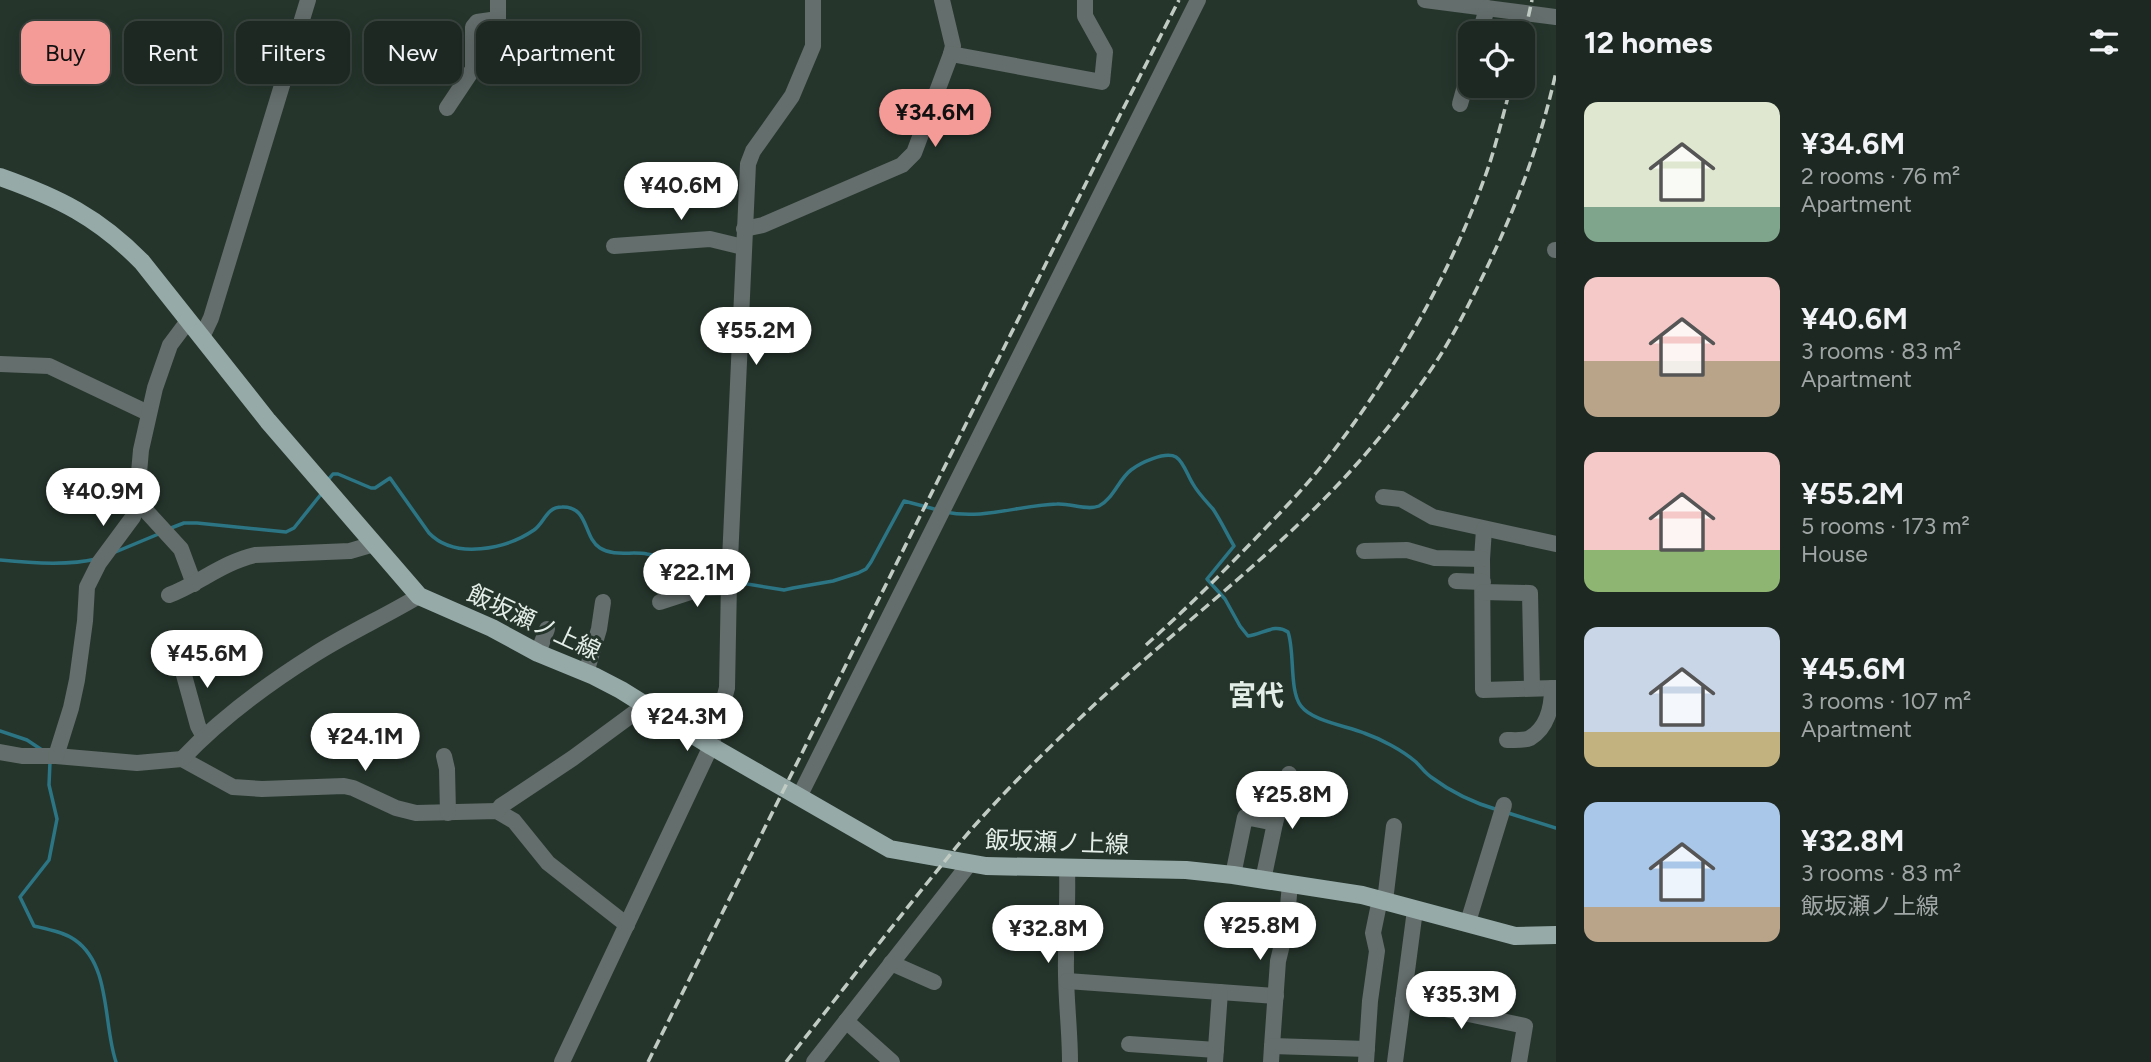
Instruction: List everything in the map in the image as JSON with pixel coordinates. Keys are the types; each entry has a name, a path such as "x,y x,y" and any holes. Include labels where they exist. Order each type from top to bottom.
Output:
{"main road":[{"name":"飯坂瀬ノ上線","path":"0,177 90,217 142,262 268,421 419,596 621,690 711,746 890,849 986,866 1186,870 1233,875 1382,900 1515,936 1556,935"}],"street":[{"path":"202,337 211,317 307,0"},
{"path":"447,108 473,69 473,27 477,22 498,19 498,0"},
{"path":"562,1062 711,746 727,688 748,163 753,151 792,96 813,46 813,0"},
{"path":"744,229 763,225 902,165 908,160 914,153 953,46 942,0"},
{"path":"951,54 1102,82 1105,52 1085,16 1085,0"},
{"path":"799,797 1198,0"},
{"path":"1425,0 1489,5 1556,17"},
{"path":"1460,104 1462,98"},
{"path":"614,246 710,239 743,247"},
{"path":"49,756 71,708 85,621 87,587 99,564 133,517 141,450 149,413 166,354 188,321"},
{"path":"0,364 49,366 149,413"},
{"path":"1383,497 1401,499 1427,515 1556,544"},
{"path":"137,501 181,550 194,584"},
{"path":"1484,529 1483,690 1554,688 1548,716 1539,730 1528,739 1507,740"},
{"path":"169,595 255,555 350,551 374,544"},
{"path":"1364,551 1407,550 1435,558 1482,559"},
{"path":"1457,581 1530,593 1532,688"},
{"path":"660,603 703,588 729,587"},
{"path":"182,759 204,737 264,689 313,655 419,596"},
{"path":"586,673 599,629 603,601"},
{"path":"538,653 547,629"},
{"path":"179,657 198,726 204,737"},
{"path":"498,811 501,806 645,705"},
{"path":"0,752 22,756 138,763 182,759 233,787 262,789 344,786 396,808 416,813 498,811 514,821 548,863 627,925"},
{"path":"444,756 448,813"},
{"path":"1263,880 1289,774"},
{"path":"1468,922 1504,805"},
{"path":"1233,875 1245,817 1275,823"},
{"path":"1290,884 1286,928 1278,961 1271,1054 1366,1056 1377,951 1373,933 1382,900 1395,826"},
{"path":"814,1062 970,863"},
{"path":"1067,868 1070,1062"},
{"path":"1397,1062 1415,910"},
{"path":"891,963 934,982"},
{"path":"1067,981 1276,996"},
{"path":"1129,1044 1215,1056 1220,992"},
{"path":"1403,1000 1525,1026 1518,1062"},
{"path":"846,1021 892,1062"},
{"path":"873,1045 873,1062"}],"waterway":[{"path":"945,512 973,514 1057,504 1099,506 1135,467 1159,457 1176,457 1197,491 1213,509 1234,546 1207,579 1225,599 1248,636 1274,629 1288,632 1293,681 1301,706 1313,716 1391,745 1447,788 1498,810"},
{"path":"328,480 333,474 338,474 375,488 390,478 429,533 452,547 481,549 509,542 538,527 552,509 571,508 577,511 595,543 605,551 656,556 725,578"},
{"path":"171,528 184,523 197,523 286,532 294,528 322,493"},
{"path":"735,582 784,590 833,581 858,573 866,569 871,562 904,501 938,510"},
{"path":"113,553 161,533"},
{"path":"0,560 61,563 96,559"},
{"path":"0,731 27,740 42,750"},
{"path":"50,762 49,785 57,819 49,860 20,897 34,926 71,937 87,951 95,964 116,1062"},
{"path":"1505,812 1556,828"}],"railway":[{"path":"648,1062 1179,0"},
{"path":"1527,21 1532,0"},
{"path":"786,1062 945,861 1006,791 1106,694 1314,509 1357,464 1400,412 1443,351 1490,262 1533,156 1556,72"},
{"path":"1146,645 1214,581 1298,493 1348,431 1394,364 1434,293 1468,220 1495,146 1508,98"}],"district":[{"name":"宮代","path":"1256,695"}]}
